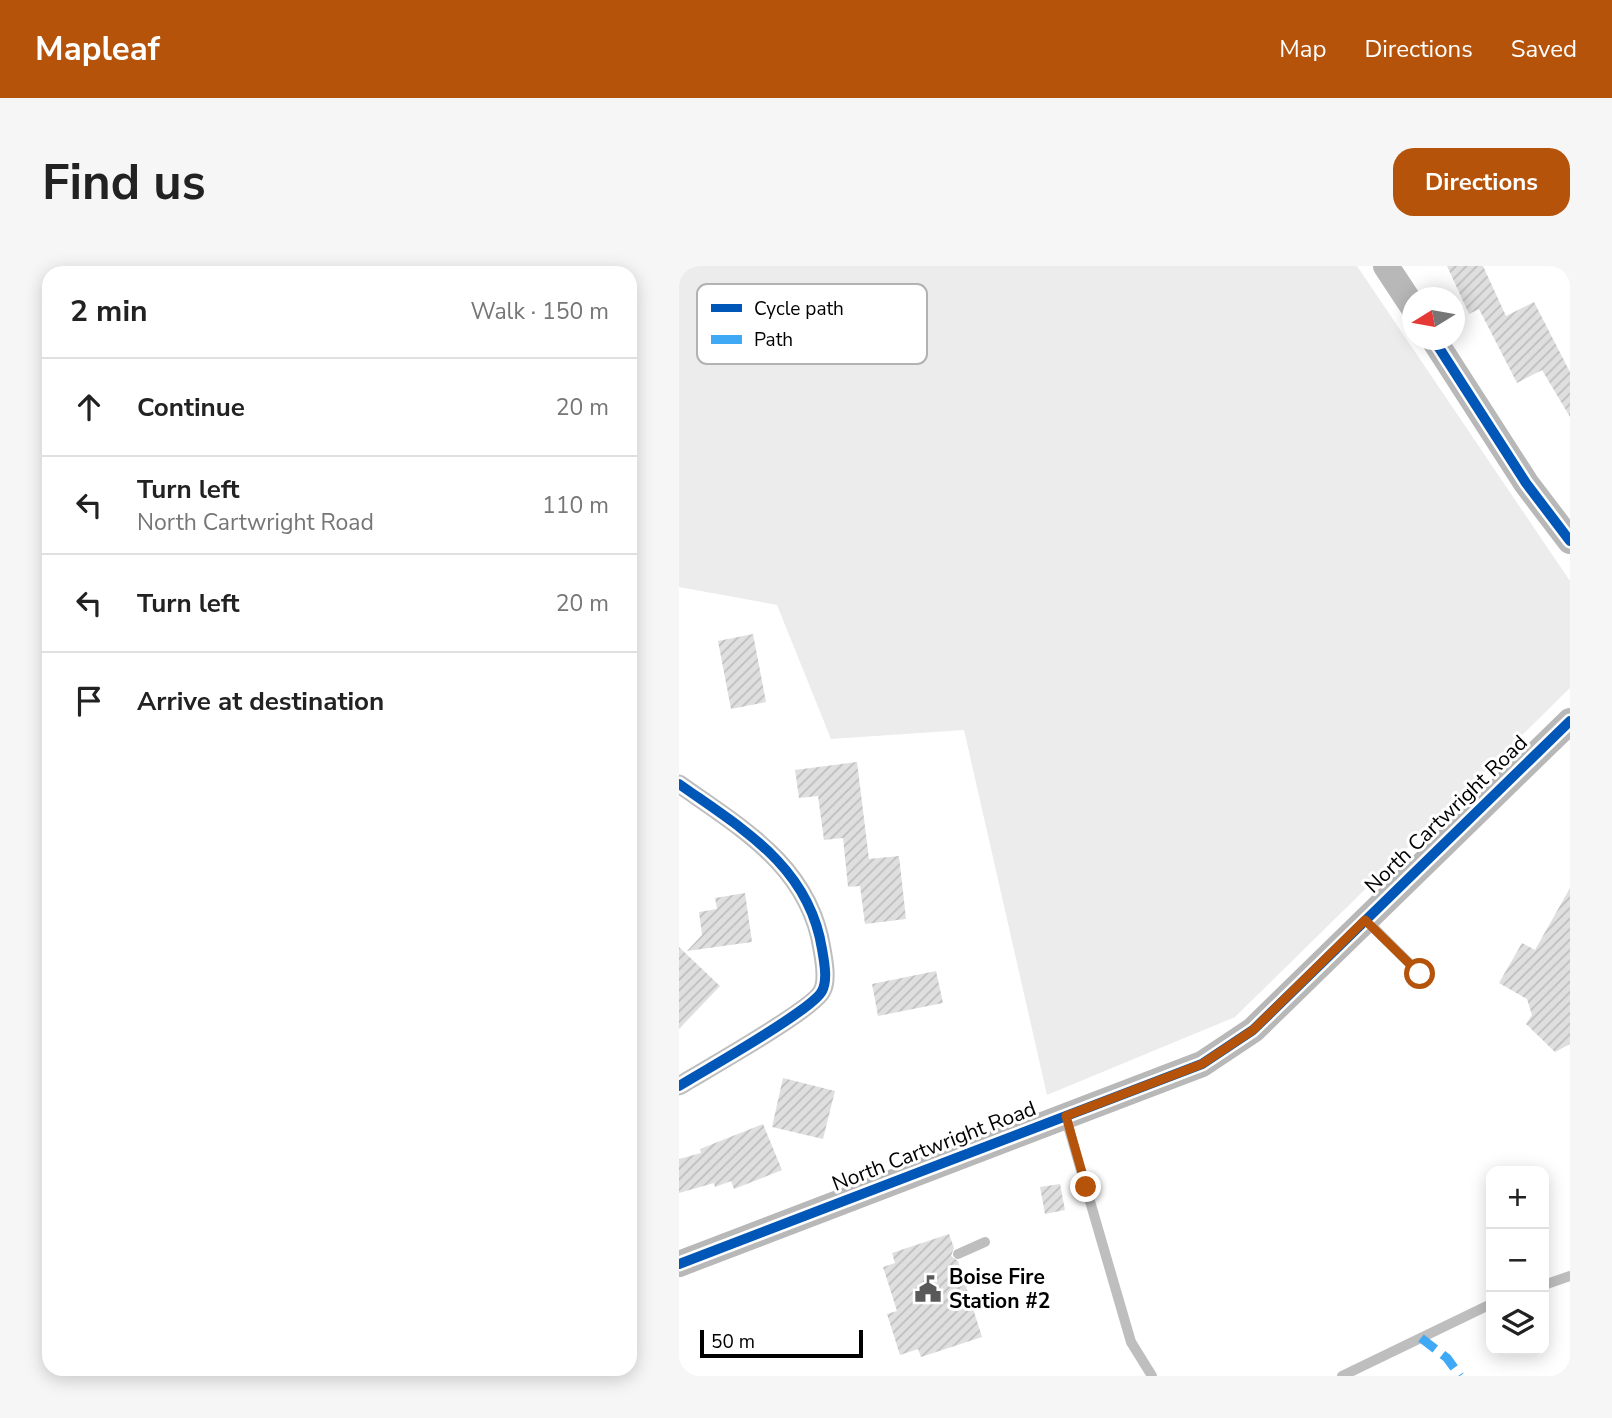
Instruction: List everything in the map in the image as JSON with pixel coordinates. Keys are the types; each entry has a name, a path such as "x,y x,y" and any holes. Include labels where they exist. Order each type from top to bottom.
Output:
{"street":[{"path":"1386,266 1402,291"},
{"path":"1440,350 1526,483 1570,541"},
{"name":"North Cartwright Road","path":"679,1264 1202,1064 1253,1030 1570,721"},
{"path":"679,784 763,843 800,889 821,941 825,967 822,991 804,1009 679,1086"}],"lane":[{"path":"1365,920 1420,974"},
{"path":"1066,1116 1131,1342 1152,1376"},
{"path":"958,1254 985,1242"},
{"path":"1549,1283 1570,1276"},
{"path":"1342,1376 1486,1306"}],"shaded area":[{"path":"679,266 1357,266 1402,333 1402,350 1414,350 1570,581 1570,688 1235,1017 1047,1095 964,730 831,739 777,605 679,587"}],"building":[{"path":"1447,266 1483,266 1506,316 1534,302 1570,372 1570,417 1542,370 1517,383 1479,309 1469,314 1465,305 1465,287 1457,287"},
{"path":"753,634 766,702 731,709 718,641"},
{"path":"857,762 869,859 899,856 906,919 865,924 860,886 848,887 843,838 824,840 818,796 799,798 795,770"},
{"path":"1570,888 1570,1044 1555,1052 1526,1024 1532,1015 1527,999 1499,983 1522,943 1535,950"},
{"path":"745,893 752,942 687,951 702,935 699,912 717,909 715,898"},
{"path":"679,947 720,986 679,1029"},
{"path":"936,971 943,1003 878,1016 872,984"},
{"path":"783,1078 835,1091 823,1139 772,1127"},
{"path":"763,1124 782,1170 734,1189 731,1181 715,1187 714,1183 679,1193 679,1159 701,1153 700,1149"},
{"path":"1060,1184 1065,1210 1045,1214 1040,1187"},
{"name":"Boise Fire Station #2","path":"949,1234 954,1248 951,1256 958,1261 982,1337 921,1357 918,1349 900,1355 887,1314 897,1311 883,1267 895,1263 892,1253"}],"marked path":[{"path":"1421,1338 1447,1358 1460,1376"}],"cycle path":[{"path":"1440,350 1526,483 1570,541"},
{"path":"679,1264 1202,1064 1253,1030 1570,721"},
{"path":"679,784 748,834 787,872 803,894 815,920 825,976 822,991 799,1012 679,1086"}],"place":[{"name":"Boise Fire Station #2","path":"928,1289"}],"route":[{"path":"1086,1187 1066,1116 1202,1064 1253,1030 1365,920 1420,974"}]}
